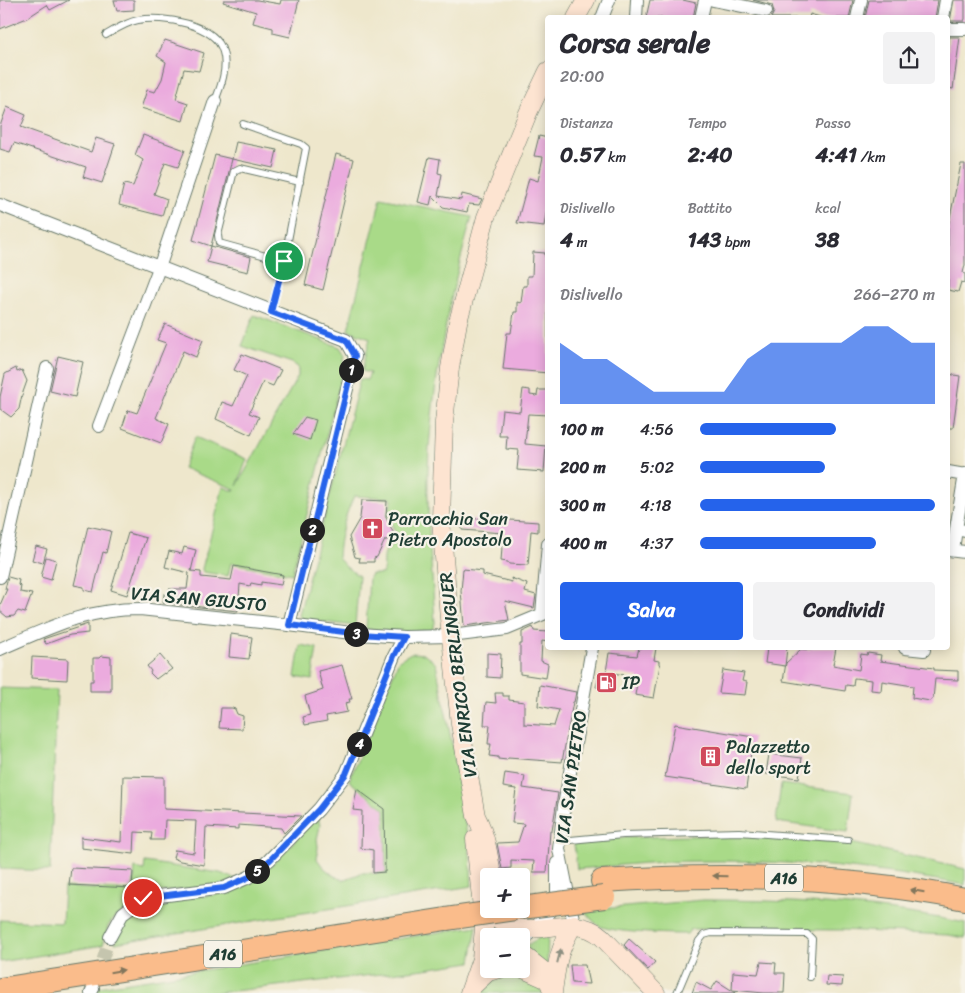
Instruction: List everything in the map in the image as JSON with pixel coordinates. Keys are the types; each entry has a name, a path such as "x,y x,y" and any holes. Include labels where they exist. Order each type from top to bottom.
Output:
{"highway":[{"name":"A16","path":"530,891 602,881 647,878 766,877 889,886 965,900"},
{"name":"A16","path":"530,907 604,897 648,894 706,891 766,892 887,901 965,915"},
{"name":"A16","path":"0,989 446,912 480,900"},
{"name":"A16","path":"0,974 446,912 504,919"}],"main road":[{"path":"578,15 586,0"},
{"name":"VIA ENRICO BERLINGUER","path":"491,868 488,848 476,816 460,724 441,520 444,422 456,331 486,217 528,113 545,77"},
{"name":"VIA ENRICO BERLINGUER","path":"469,991 481,959 484,928 474,829 476,816"},
{"path":"504,919 510,926 535,928 574,924 596,932 656,993"},
{"path":"552,988 556,963 561,948 574,924"},
{"path":"530,960 544,971 552,988"},
{"path":"530,974 552,988"},
{"path":"469,991 483,978"}],"street":[{"path":"603,15 609,0"},
{"path":"636,15 637,0"},
{"path":"702,15 705,0"},
{"path":"713,0 767,9"},
{"path":"858,15 861,0"},
{"path":"943,15 946,0"},
{"path":"950,29 965,29"},
{"path":"99,426 159,268 215,101"},
{"path":"0,205 346,340 355,356 289,625"},
{"path":"0,577 47,368"},
{"path":"950,472 965,474 961,530 955,551"},
{"name":"VIA SAN GIUSTO","path":"0,649 60,623 94,612 120,609 140,609 360,634 404,637 451,636 507,629 545,613"},
{"path":"110,937 123,913 143,898 224,888 249,877 270,860 319,809 346,774 394,656 404,637"},
{"name":"VIA SAN PIETRO","path":"574,924 560,845 564,806 592,650"},
{"path":"530,933 553,909 556,901 557,856 560,845"}],"lane":[{"path":"106,35 137,20 152,19 184,23 201,28 213,36 224,52 225,66 215,101"},
{"path":"244,124 301,144 306,148 284,261 271,312"},
{"path":"284,261 219,243 218,235 234,171 237,168 300,182"},
{"path":"560,845 623,834 739,832 848,840"},
{"path":"677,993 699,940 704,935 711,933 807,934 812,939 810,977"}],"green space":[{"path":"381,198 472,217 444,332 429,448 428,514 435,623 432,630 399,633 366,629 369,577 371,574 382,574 385,552 397,543 398,538 387,515 392,501 391,498 354,496 343,526 338,558 346,567 359,576 355,626 301,619 299,615 360,379 367,380 370,373 362,371 370,338 348,330"},
{"path":"254,315 340,347 345,355 292,574 231,563 228,576 203,572 202,569 223,487 234,491 235,489 183,468 195,437 247,459 237,486 298,376 298,367 292,363 242,346"},
{"path":"300,645 317,648 312,680 295,677"},
{"path":"411,653 425,654 436,664 452,744 470,854 472,886 115,943 124,922 137,909 152,902 169,898 226,893 244,886 273,864 318,815 320,826 317,839 317,859 323,867 334,876 343,880 362,873 386,873 385,809 349,781 399,660"},
{"path":"0,688 57,690 50,871 0,869"},
{"path":"781,784 853,793 848,832 776,822"},
{"path":"730,835 847,842 965,869 965,885 853,868 741,861 643,863 577,869 574,844 610,838"},
{"path":"145,862 220,873 236,879 223,885 158,892 115,917 108,926 103,945 0,962 0,920 62,923 64,887 133,891 135,868 144,870"},
{"path":"703,900 769,901 900,912 965,923 965,938 948,935 841,930 691,929 687,934 614,930 598,925 581,908 614,908"},
{"path":"477,926 471,962 216,993 96,993 99,987"},
{"path":"548,933 547,967 530,954 530,943"},
{"path":"530,978 538,984 544,993 478,993 492,979"}],"building":[{"path":"0,0 69,0 50,10 47,5 27,18 0,29"},
{"path":"114,0 134,0 134,10 117,11"},
{"path":"224,0 257,0 280,4 281,0 299,0 290,37 273,33 273,28 253,23 256,12 223,2"},
{"path":"650,0 683,0 696,3 694,15 647,15"},
{"path":"753,0 853,0 850,15 772,15 774,12 772,5"},
{"path":"869,0 938,0 936,15 866,15"},
{"path":"954,0 965,0 964,21 950,21"},
{"path":"950,37 960,37 953,89 950,88"},
{"path":"165,40 204,53 199,71 184,69 176,99 188,103 183,121 141,108 147,90 155,92 162,79 166,62 157,56"},
{"path":"7,107 26,115 21,127 91,152 96,138 115,144 102,183 83,177 86,167 14,143 10,152 0,149 0,126"},
{"path":"143,135 185,150 178,167 165,163 154,194 167,199 162,216 119,205 124,184 133,186 143,160 135,155"},
{"path":"539,136 545,137 544,226 517,223 529,178 538,181 543,157 534,156"},
{"path":"236,142 277,150 273,168 232,159"},
{"path":"336,154 354,159 323,290 305,285"},
{"path":"215,155 232,159 211,246 193,240"},
{"path":"429,157 440,159 438,173 442,174 438,196 461,200 462,194 482,199 479,205 469,204 467,212 443,207 432,196 430,205 418,202"},
{"path":"961,164 965,164 965,265 963,273 965,274 965,283 961,282 958,292 950,290 950,217"},
{"path":"211,246 251,257 248,272 207,262"},
{"path":"533,252 545,253 545,373 503,369 507,333 511,333 514,312 517,312 517,302 521,303 523,286 527,286 527,276 532,276"},
{"path":"165,324 203,340 196,357 183,351 156,418 169,424 161,443 122,428 128,410 137,413 166,343 157,340"},
{"path":"242,354 281,370 273,386 263,382 249,413 259,417 251,435 216,419 222,402 233,406 247,376 234,370"},
{"path":"58,356 83,362 75,397 50,391"},
{"path":"16,368 17,372 22,370 27,381 19,409 11,417 0,409 0,397 5,374"},
{"path":"950,374 960,376 953,428 950,428"},
{"path":"523,389 530,390 530,395 537,396 538,390 545,390 545,415 528,414 525,444 545,446 544,472 517,470 519,450 506,449 507,436 499,436 502,410 520,412"},
{"path":"305,417 316,420 310,440 293,434"},
{"name":"Parrocchia San Pietro Apostolo","path":"362,500 387,501 386,517 396,539 385,540 377,557 374,558 374,562 359,562 360,558 355,557 349,537 360,518"},
{"path":"482,518 538,522 538,532 531,531 528,565 509,564 508,562 501,561 503,533 462,530 462,521"},
{"path":"88,526 111,531 106,553 103,552 93,592 84,590 84,587 74,585"},
{"path":"128,533 146,538 127,595 111,590"},
{"path":"36,546 47,549 43,563 32,560"},
{"path":"184,547 196,550 191,571 201,572 201,577 231,580 234,566 283,575 281,585 261,582 261,585 251,583 250,586 240,584 238,611 163,603 164,594 169,595 169,589 187,589 189,573 165,567 169,551 182,554"},
{"path":"46,557 56,560 51,580 41,577"},
{"path":"463,569 483,571 483,575 512,582 511,578 527,584 525,592 536,595 534,608 505,601 509,620 464,626 461,591"},
{"path":"8,577 19,580 20,592 32,594 25,613 18,611 14,616 7,617 0,611 0,605 7,589 5,589"},
{"path":"88,624 88,633 70,635 46,644 43,639"},
{"path":"533,627 534,631 545,632 545,642 542,641 541,661 548,664 546,678 520,674 522,632"},
{"path":"231,634 252,637 249,659 229,657"},
{"path":"638,650 656,650 654,660 659,661 660,665 654,698 635,695 638,677 606,672 609,653 637,656"},
{"path":"767,650 787,650 785,666 765,663"},
{"path":"800,650 836,650 833,665 859,670 861,654 867,655 868,653 881,655 880,661 934,668 934,670 958,671 958,680 935,679 933,699 930,701 912,698 913,686 882,681 881,691 871,690 872,680 854,678 853,686 846,685 845,691 783,681 786,663"},
{"path":"487,653 501,654 500,678 487,677"},
{"path":"160,655 172,669 156,679 150,673 151,671 147,666"},
{"path":"101,656 111,657 111,691 90,691 90,681 93,681 93,658"},
{"path":"32,657 68,659 67,680 31,678"},
{"path":"342,665 352,699 349,699 350,702 345,703 347,712 326,716 327,721 305,725 303,717 310,715 305,696 323,690 318,671"},
{"path":"723,670 744,673 742,681 747,682 745,695 719,693"},
{"path":"599,676 610,678 608,689 596,687"},
{"path":"540,685 576,692 562,762 508,758 507,760 489,756 491,744 488,744 490,725 484,725 485,711 486,702 496,703 495,693 503,693 503,696 509,696 509,700 524,702 524,724 554,726 559,710 538,706"},
{"path":"221,708 235,709 237,714 243,716 242,729 219,728"},
{"name":"Palazzetto dello sport","path":"675,724 753,737 746,789 665,777"},
{"path":"769,754 802,758 799,778 766,774"},
{"path":"505,773 525,776 523,788 558,793 552,831 550,831 547,872 533,872 534,861 511,860 511,868 502,868 497,843 518,842 524,824 512,823 516,789 503,787"},
{"path":"123,776 164,777 164,809 301,816 284,833 281,828 238,825 238,829 206,827 204,865 173,858 175,850 194,853 196,821 165,820 164,840 151,840 152,833 135,832 134,854 81,848 81,837 121,842"},
{"path":"357,789 384,809 385,872 373,873 373,850 361,848 362,811 353,810"},
{"path":"71,868 133,871 132,888 69,885"},
{"path":"629,939 655,962 648,970 624,945"},
{"path":"761,962 776,963 775,973 785,973 784,993 732,990 733,972 758,974"},
{"path":"570,965 585,965 589,984 572,983"},
{"path":"827,976 843,977 842,986 826,985"},
{"path":"717,981 736,993 692,993 696,982 711,990"}],"tunnel":[{"path":"97,977 110,937"}],"place":[{"name":"Parrocchia San Pietro Apostolo","path":"372,529"},
{"name":"IP","path":"606,683"},
{"name":"Palazzetto dello sport","path":"710,757"}],"route":[{"path":"143,898 224,888 249,877 270,860 319,809 346,774 365,732 394,656 404,637 360,634 289,625 355,356 346,340 271,312 284,261"}]}
